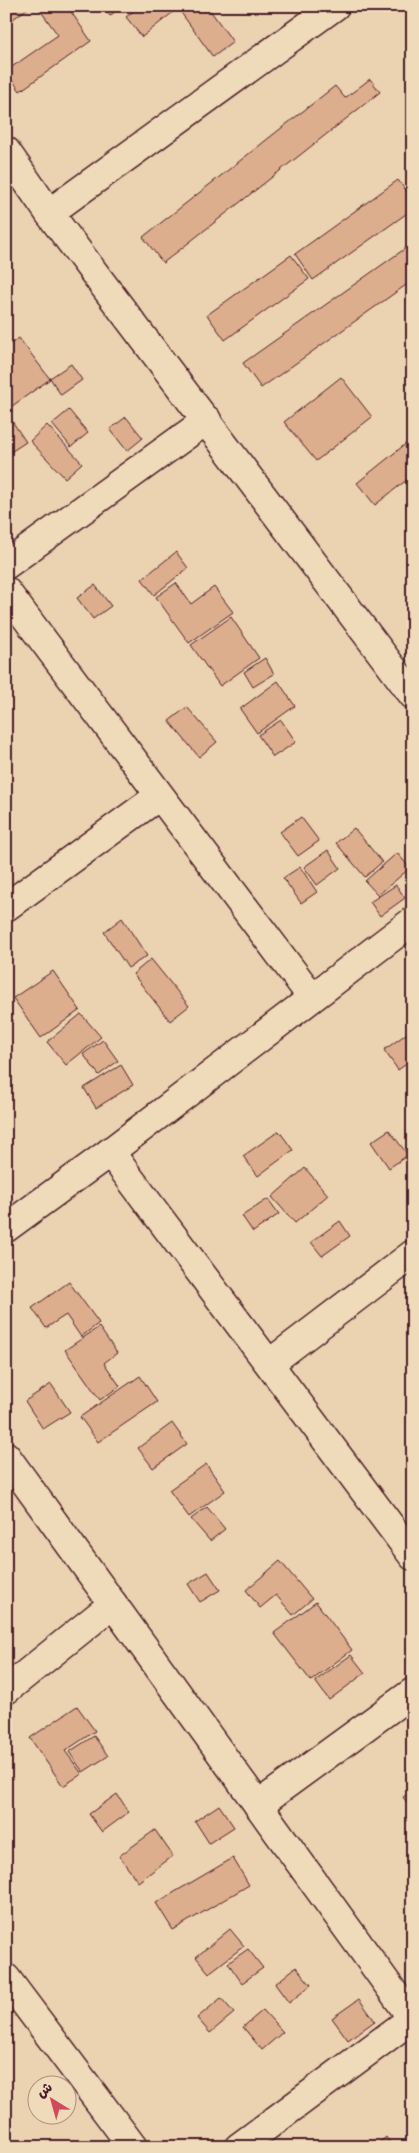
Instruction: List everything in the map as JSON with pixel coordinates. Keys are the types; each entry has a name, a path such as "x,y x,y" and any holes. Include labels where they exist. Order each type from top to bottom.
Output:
{"street":[{"path":"48,213 335,6"},
{"path":"6,151 48,213 207,420 413,695"},
{"path":"6,565 207,420"},
{"path":"6,591 311,996"},
{"path":"6,907 159,796"},
{"path":"6,1228 110,1152 311,996 413,920"},
{"path":"110,1152 413,1556"},
{"path":"270,1363 413,1254"},
{"path":"6,1456 412,2018 239,2147"},
{"path":"6,1690 113,1604"},
{"path":"258,1805 413,1692"},
{"path":"6,1978 134,2147"}],"building":[{"path":"6,6 31,6 6,24"},
{"path":"37,6 67,6 91,41 20,91 6,71 58,35"},
{"path":"102,6 121,6 110,16"},
{"path":"140,6 174,6 177,9 142,37 126,17"},
{"path":"178,6 207,6 233,42 213,57"},
{"path":"370,79 380,92 163,263 143,237 335,86 345,98"},
{"path":"398,180 413,200 413,209 313,280 295,254"},
{"path":"413,243 413,280 261,388 243,363"},
{"path":"291,255 309,279 225,340 207,315"},
{"path":"19,338 50,379 8,409 6,406 6,347"},
{"path":"71,364 82,380 61,395 50,378"},
{"path":"341,377 372,417 316,461 284,422"},
{"path":"69,410 88,433 71,447 52,424"},
{"path":"8,415 26,442 6,455 6,416"},
{"path":"126,417 143,438 127,451 110,429"},
{"path":"47,425 82,463 65,478 30,441"},
{"path":"413,438 413,475 375,505 357,483"},
{"path":"176,552 188,568 154,595 142,579"},
{"path":"176,583 191,604 214,587 233,612 189,643 156,597"},
{"path":"95,585 111,606 93,619 77,598"},
{"path":"231,617 259,658 220,686 191,645"},
{"path":"265,658 274,674 253,687 244,672"},
{"path":"278,681 295,706 257,733 240,709"},
{"path":"187,707 217,742 199,757 169,721"},
{"path":"281,720 296,742 273,757 258,735"},
{"path":"301,817 319,841 298,856 280,832"},
{"path":"354,828 382,862 365,877 336,843"},
{"path":"328,850 340,868 317,885 304,867"},
{"path":"397,853 410,868 378,895 365,881"},
{"path":"300,867 317,892 301,903 283,878"},
{"path":"396,885 405,898 380,916 370,902"},
{"path":"122,918 147,956 128,968 104,932"},
{"path":"151,959 189,1006 170,1021 133,974"},
{"path":"53,971 80,1010 41,1038 13,998"},
{"path":"81,1014 101,1037 66,1065 47,1042"},
{"path":"413,1029 413,1059 398,1070 384,1050"},
{"path":"103,1040 118,1061 99,1075 83,1054"},
{"path":"121,1065 133,1085 96,1108 84,1088"},
{"path":"389,1130 408,1155 389,1168 371,1142"},
{"path":"279,1131 293,1150 258,1176 243,1156"},
{"path":"305,1168 328,1195 295,1223 272,1197"},
{"path":"268,1199 279,1214 253,1232 242,1216"},
{"path":"340,1221 350,1236 322,1256 311,1242"},
{"path":"69,1282 99,1323 81,1337 66,1315 46,1328 32,1308"},
{"path":"99,1327 117,1353 104,1363 120,1386 100,1400 65,1350"},
{"path":"140,1376 157,1402 98,1442 80,1417"},
{"path":"51,1384 70,1412 43,1429 25,1401"},
{"path":"172,1423 187,1444 153,1468 138,1448"},
{"path":"206,1464 225,1491 189,1517 169,1490"},
{"path":"207,1507 225,1529 210,1541 191,1519"},
{"path":"280,1561 312,1599 293,1615 276,1595 260,1608 246,1590"},
{"path":"208,1572 220,1590 200,1602 188,1584"},
{"path":"316,1602 352,1650 311,1681 274,1633"},
{"path":"351,1655 365,1673 329,1700 315,1681"},
{"path":"77,1706 95,1731 65,1751 82,1774 63,1786 30,1738"},
{"path":"94,1736 108,1756 83,1772 69,1752"},
{"path":"413,1791 413,1811 403,1797"},
{"path":"117,1794 129,1812 102,1832 89,1814"},
{"path":"219,1805 234,1827 209,1843 195,1821"},
{"path":"155,1830 173,1856 138,1882 119,1856"},
{"path":"233,1858 249,1885 173,1930 156,1903"},
{"path":"230,1929 244,1946 209,1973 196,1957"},
{"path":"248,1949 263,1968 242,1983 228,1963"},
{"path":"296,1967 311,1985 289,2003 275,1984"},
{"path":"221,1998 234,2013 210,2033 197,2018"},
{"path":"359,1999 375,2021 348,2040 332,2018"},
{"path":"263,2010 283,2032 262,2050 243,2027"},
{"path":"386,2137 393,2147 374,2147"}]}
